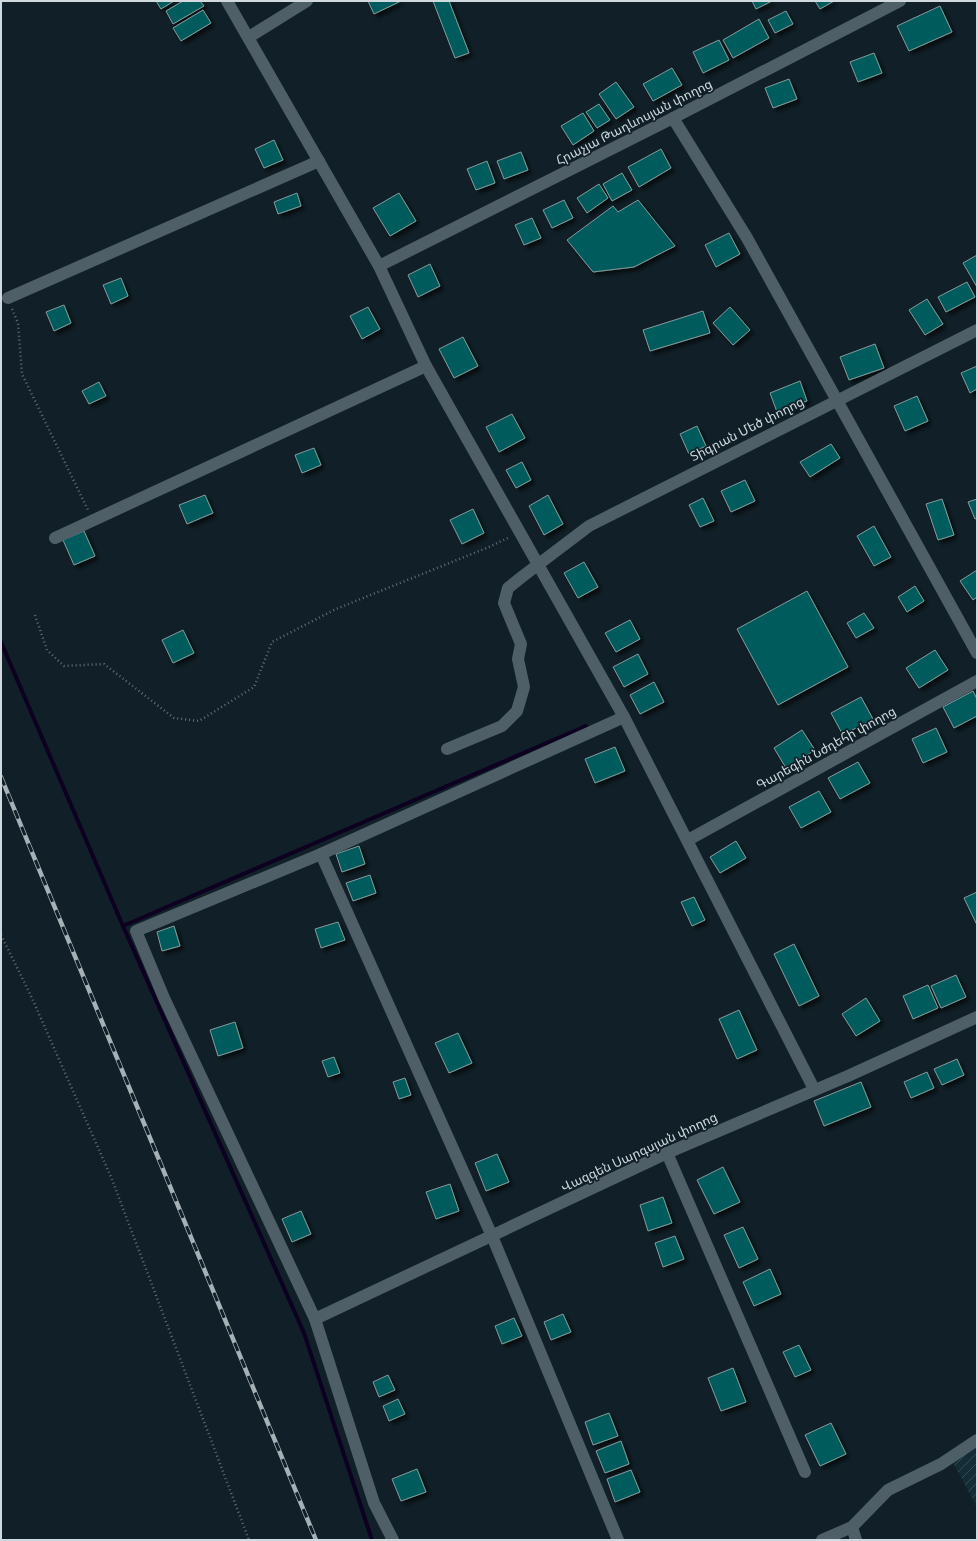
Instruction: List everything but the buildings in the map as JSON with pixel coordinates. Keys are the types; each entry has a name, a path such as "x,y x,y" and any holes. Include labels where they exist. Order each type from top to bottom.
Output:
{"street":[{"path":"227,1 379,266 426,366 624,717 814,1089"},
{"path":"249,37 307,1"},
{"name":"Հրաչյա Թադևոսյան փողոց","path":"379,266 673,118 900,1"},
{"path":"673,118 747,238 977,653"},
{"path":"8,298 319,161"},
{"name":"Տիգրան Մեծ փողոց","path":"447,749 502,726 517,711 524,687 518,659 521,644 504,603 508,588 523,576 589,526 977,330"},
{"path":"55,538 426,366"},
{"name":"Գարեգին Նժդեհի փողոց","path":"688,840 977,681"},
{"path":"393,1540 374,1503 315,1319 164,998 136,930 321,854 624,717"},
{"path":"321,854 492,1236 618,1540"},
{"name":"Վազգեն Սարգսյան փողոց","path":"315,1319 667,1153 814,1089 848,1076 977,1018"},
{"path":"667,1153 805,1472"},
{"path":"822,1540 852,1528 888,1490 941,1464 977,1440"},
{"path":"852,1528 856,1540"}],"path":[{"path":"8,298 18,323 22,374 93,520"},
{"path":"34,615 47,650 64,666 104,664 174,718 199,721 254,687 272,642 336,610 490,547 519,532"},
{"path":"1,935 31,996 111,1177 249,1540"}],"shaded area":[{"path":"977,1444 977,1507 951,1459"}],"waterway":[{"path":"1,642 123,926 304,1333 372,1540"},
{"path":"123,926 586,726"}],"railway":[{"path":"1,777 316,1540"}]}
